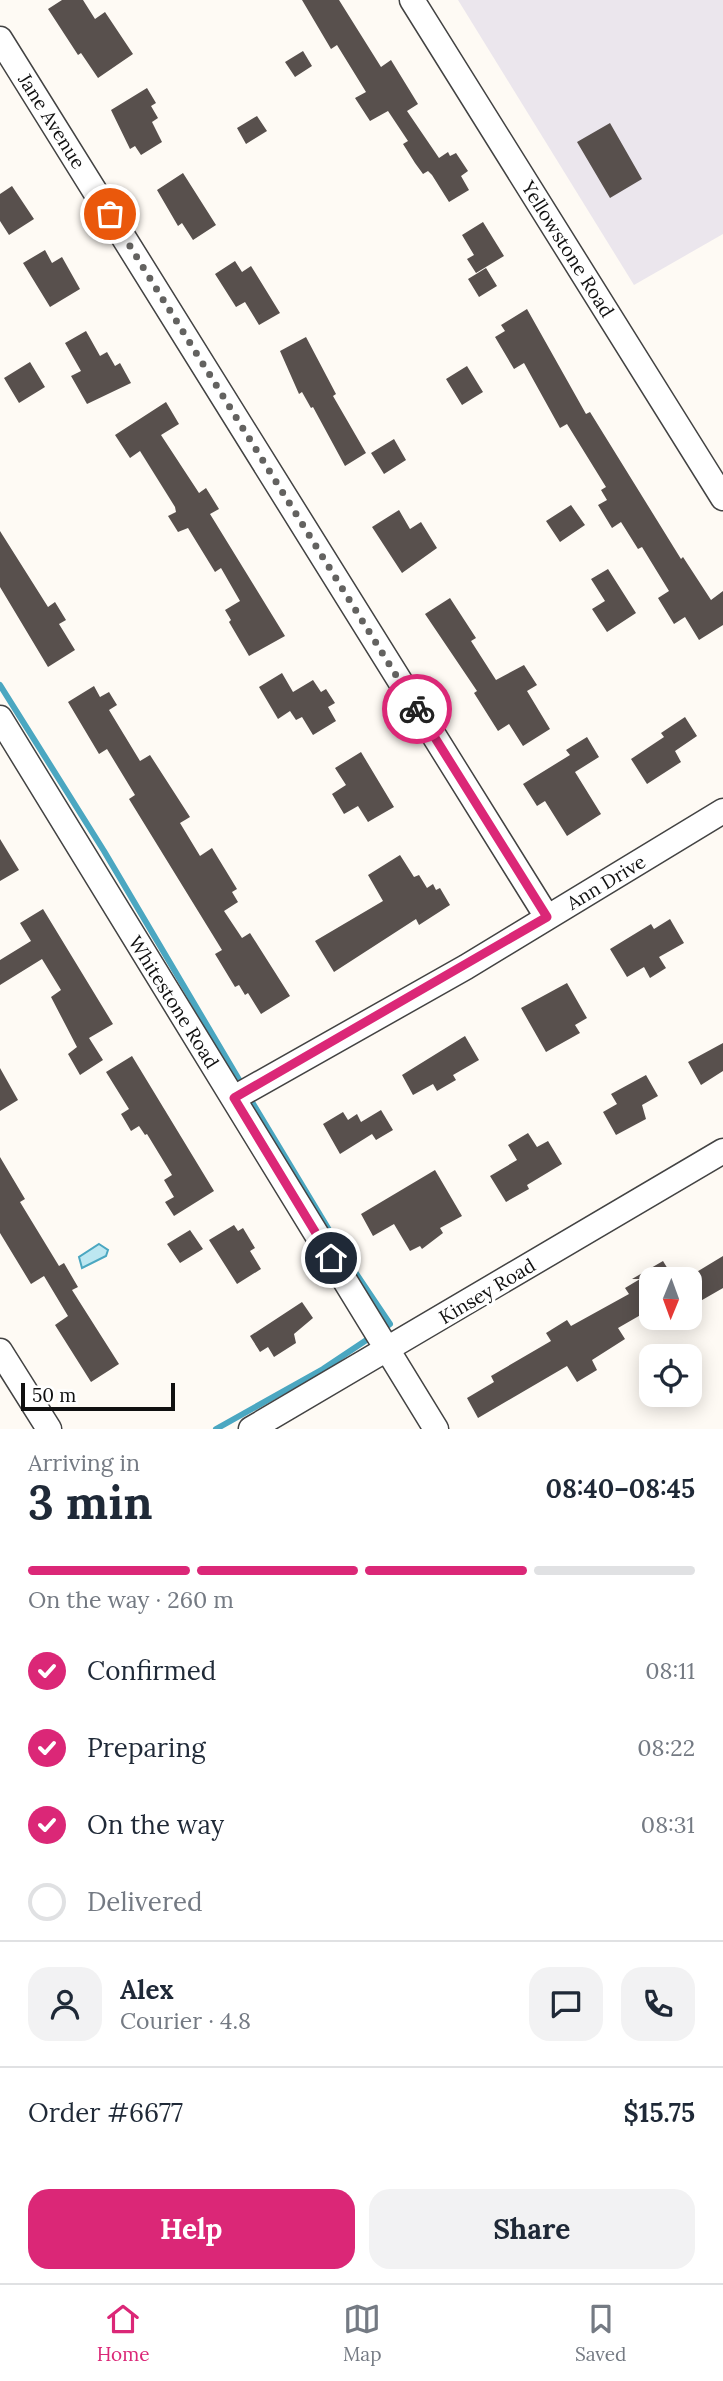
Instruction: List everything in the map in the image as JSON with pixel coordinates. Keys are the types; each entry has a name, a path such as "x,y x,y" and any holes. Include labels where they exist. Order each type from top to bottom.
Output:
{"street":[{"name":"Yellowstone Road","path":"412,0 723,498"},
{"name":"Jane Avenue","path":"0,39 547,917"},
{"name":"Whitestone Road","path":"0,718 436,1429"},
{"name":"Ann Drive","path":"234,1098 547,917 723,811"},
{"name":"Kinsey Road","path":"251,1429 723,1152"},
{"path":"0,1351 49,1429"}],"shaded area":[{"path":"458,0 723,0 723,234 634,285"}],"water":[{"path":"99,1244 108,1250 106,1256 82,1268 79,1257"}],"building":[{"path":"62,0 83,0 95,19 105,12 133,54 98,78 81,53 78,55 48,9"},
{"path":"302,0 339,0 381,67 391,60 418,104 407,111 439,158 448,152 450,156 456,153 468,171 461,176 469,190 449,202 432,175 428,171 423,174 415,163 403,144 408,141 388,111 370,121 355,98 366,92 337,45 331,49"},
{"path":"303,51 312,66 295,77 285,62"},
{"path":"147,88 156,103 151,106 158,118 152,122 162,142 141,155 135,146 130,149 111,110"},
{"path":"257,116 267,131 246,144 237,128"},
{"path":"610,123 642,179 610,198 577,142"},
{"path":"183,173 216,225 193,240 182,223 178,226 157,190"},
{"path":"12,186 34,219 9,235 0,221 0,194"},
{"path":"483,222 504,256 476,273 467,259 474,255 462,235"},
{"path":"45,250 52,263 62,257 80,289 50,307 23,263"},
{"path":"235,261 242,272 251,266 280,313 259,325 245,302 236,307 215,274"},
{"path":"486,268 497,286 479,297 468,279"},
{"path":"527,309 586,414 590,412 681,559 683,557 711,600 723,591 723,625 699,640 685,617 674,624 658,598 669,591 642,547 638,549 621,522 612,528 598,505 607,500 601,490 606,487 567,424 560,428 524,363 514,369 495,337 505,331 501,325"},
{"path":"86,331 100,356 107,352 115,366 120,363 131,383 87,404 71,376 81,371 65,343"},
{"path":"306,337 336,394 333,396 366,453 345,466 313,407 311,408 302,392 299,394 280,351"},
{"path":"30,362 45,387 19,403 4,378"},
{"path":"467,366 483,392 462,405 446,379"},
{"path":"166,402 179,424 161,435 199,493 206,488 219,509 210,514 285,636 249,656 225,610 240,601 221,568 215,572 188,528 178,532 168,516 176,512 175,507 140,451 130,458 115,435"},
{"path":"394,439 406,460 384,474 371,453"},
{"path":"571,505 585,525 560,542 546,521"},
{"path":"399,510 410,529 421,522 437,548 402,573 372,527"},
{"path":"0,531 48,607 55,602 66,620 59,624 75,650 48,667 0,587"},
{"path":"608,569 636,613 607,632 592,609 605,601 591,579"},
{"path":"450,598 476,638 471,641 496,680 524,665 537,685 527,691 550,729 523,746 509,724 498,731 474,693 477,691 425,614"},
{"path":"282,673 293,692 313,680 321,692 326,689 335,703 328,707 336,721 313,735 302,717 296,720 290,711 278,719 259,687"},
{"path":"94,686 100,697 109,692 117,705 109,710 140,761 150,755 190,817 180,823 200,856 212,848 237,889 232,892 238,902 224,911 242,938 250,933 290,996 261,1014 248,993 245,995 239,985 235,987 215,954 222,950 129,799 135,795 107,749 99,754 68,702"},
{"path":"685,717 697,736 675,751 681,762 647,784 631,759 664,737 661,733"},
{"path":"587,737 599,757 575,772 601,814 567,836 545,801 537,806 523,784 570,755 566,750"},
{"path":"361,752 394,807 368,822 358,806 344,814 332,794 346,785 335,768"},
{"path":"0,839 19,870 0,881"},
{"path":"400,855 414,877 419,875 427,888 433,884 436,890 440,888 450,905 419,925 416,919 334,972 315,941 383,901 368,875"},
{"path":"43,909 113,1024 89,1038 103,1060 80,1075 68,1054 77,1047 51,997 61,990 42,959 0,985 0,960 31,941 20,923"},
{"path":"670,919 684,943 659,957 666,968 650,978 644,967 627,977 610,949 651,924 654,929"},
{"path":"567,983 587,1018 575,1025 580,1033 546,1052 521,1008"},
{"path":"465,1036 479,1060 453,1075 456,1080 437,1091 433,1084 413,1095 402,1075"},
{"path":"723,1043 723,1071 701,1085 688,1062"},
{"path":"132,1056 214,1191 174,1216 165,1202 174,1197 164,1180 172,1175 147,1134 145,1135 139,1126 131,1131 121,1114 129,1109 106,1072"},
{"path":"0,1068 18,1100 0,1111"},
{"path":"646,1075 658,1096 642,1105 646,1119 616,1135 603,1112 617,1104 611,1094"},
{"path":"381,1110 393,1130 376,1140 372,1134 340,1154 323,1124 343,1112 348,1120 357,1114 361,1122"},
{"path":"528,1133 537,1147 548,1141 562,1164 527,1185 529,1189 506,1202 490,1176 517,1160 508,1145"},
{"path":"0,1157 25,1199 20,1202 59,1266 64,1263 78,1287 72,1290 119,1364 91,1382 55,1325 68,1316 44,1276 31,1284 0,1233"},
{"path":"435,1170 462,1216 440,1228 443,1233 422,1249 420,1246 410,1251 394,1224 373,1236 361,1214"},
{"path":"234,1225 238,1231 243,1228 255,1248 250,1251 261,1269 237,1284 209,1240"},
{"path":"190,1230 203,1249 180,1263 167,1244"},
{"path":"723,1256 723,1288 702,1300 702,1269"},
{"path":"663,1261 667,1267 653,1267"},
{"path":"639,1280 639,1316 618,1328 625,1339 592,1360 597,1370 577,1382 567,1366 478,1418 467,1398 494,1382 491,1376 551,1341 546,1333 567,1320 571,1326 629,1294 625,1288"},
{"path":"302,1302 313,1318 294,1334 296,1343 274,1357 268,1347 260,1352 250,1336"}],"waterway":[{"path":"0,685 104,851 244,1088"},
{"path":"249,1097 349,1263 390,1324 383,1329"},
{"path":"216,1429 323,1369 374,1335"}],"way so far":[{"path":"110,214 417,709"}],"route":[{"path":"331,1258 234,1098 466,967 547,917 417,709"}]}
